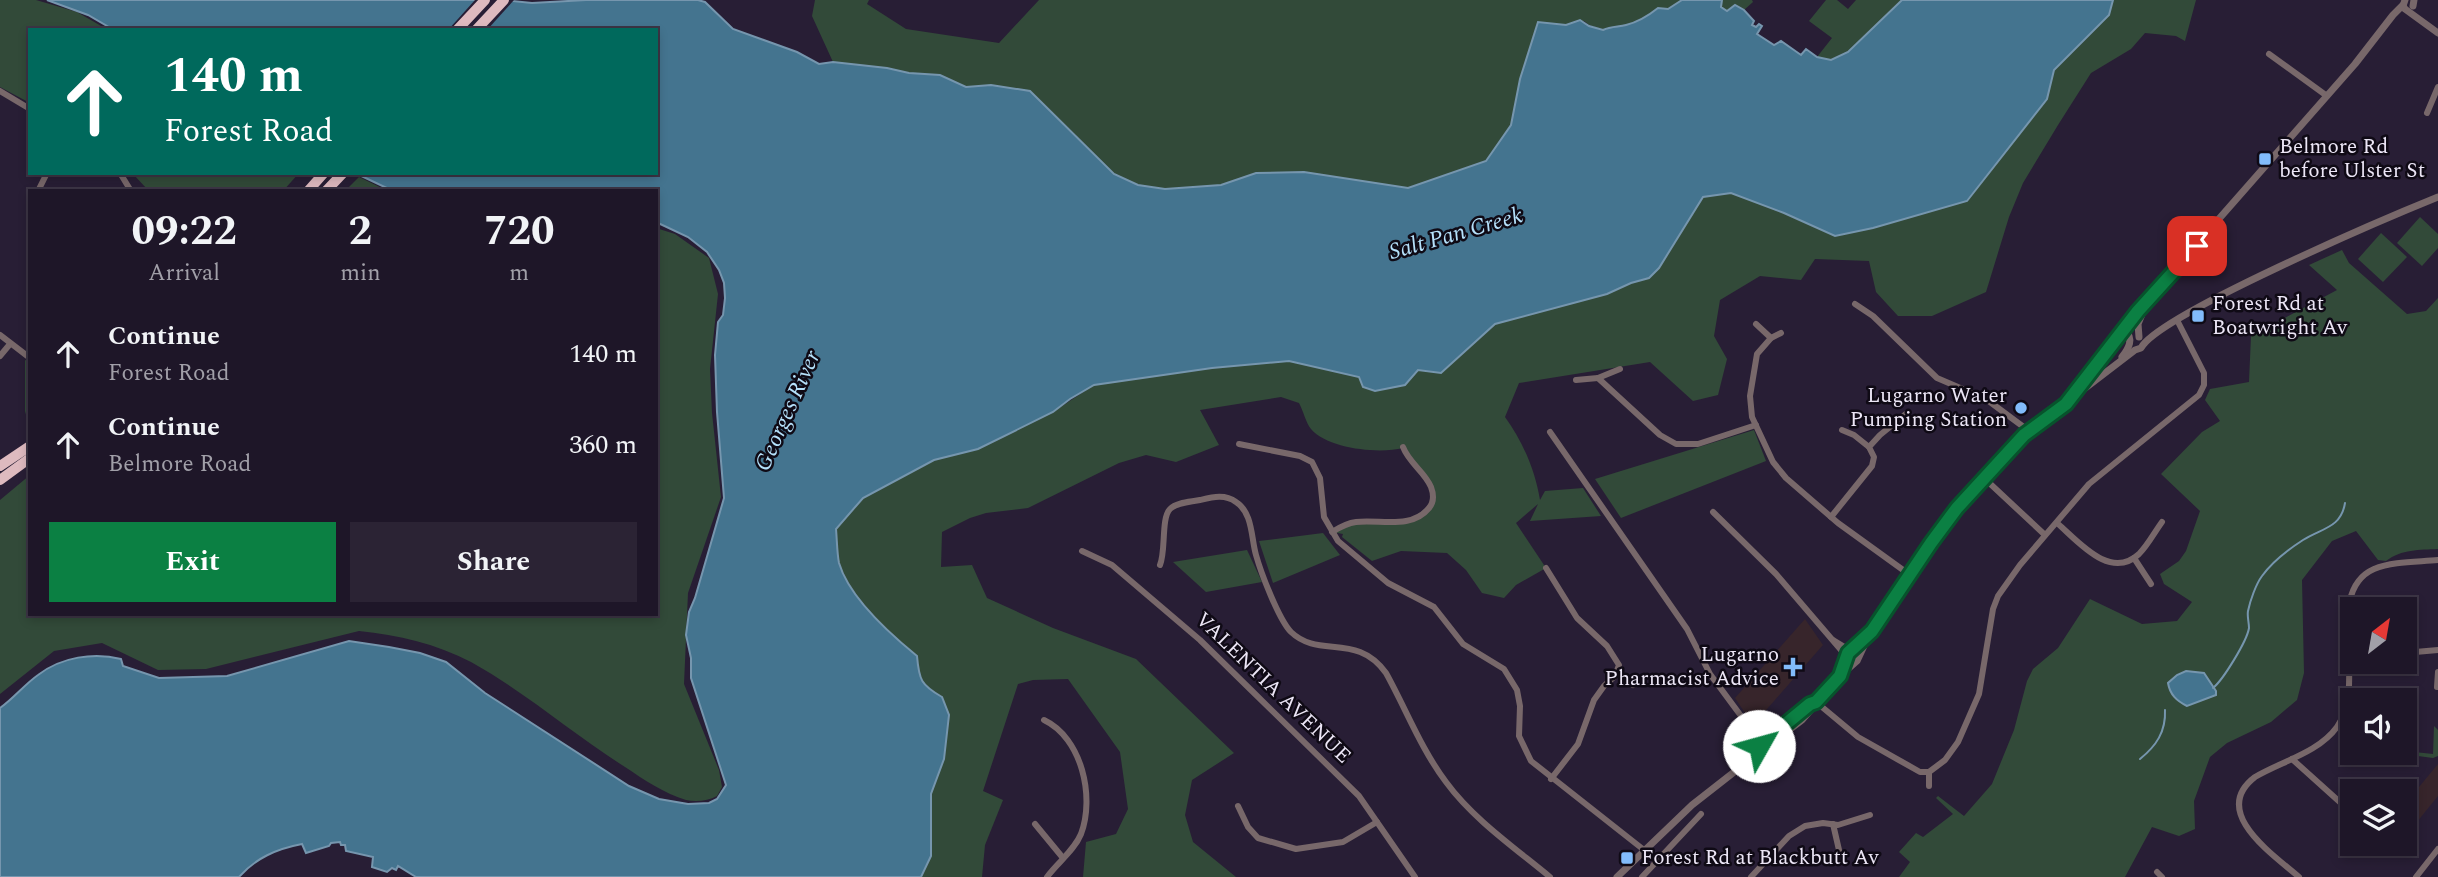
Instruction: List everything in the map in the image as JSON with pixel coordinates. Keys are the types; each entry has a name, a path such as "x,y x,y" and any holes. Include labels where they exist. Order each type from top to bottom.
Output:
{"highway":[{"path":"459,28 485,0"},
{"path":"478,28 504,0"},
{"path":"310,189 322,175"},
{"path":"328,189 340,175"},
{"path":"0,466 28,447"},
{"path":"0,480 28,459"}],"street":[{"path":"2066,404 2138,311 2384,29 2408,5 2438,33"},
{"path":"2269,54 2327,96"},
{"path":"2427,113 2438,87"},
{"path":"0,91 28,108"},
{"path":"1616,877 1692,805 1764,747 1810,704 1816,702 1840,676 1944,524 1984,478 2029,431 2116,366 2135,337 2141,339 2161,330 2336,241 2438,197"},
{"path":"2125,330 2132,345 2141,348 2138,324 2147,303"},
{"path":"1855,304 1873,316 1937,379 1986,399 2029,431"},
{"path":"1816,702 1858,737 1904,765 1920,772 1929,772 1945,760 1958,742 1979,694 1993,609 1998,596 2045,535 2090,484 2199,395 2204,385 2204,373 2177,320"},
{"path":"1756,324 1771,338"},
{"path":"1781,333 1771,338 1759,351 1750,403 1756,425 1773,462 1781,473 1831,517 1910,575"},
{"path":"0,335 28,357"},
{"path":"0,356 10,344"},
{"path":"1576,380 1598,378 1619,369"},
{"path":"1598,378 1660,435 1676,444 1698,444 1756,425"},
{"path":"1869,447 1907,412"},
{"path":"1831,517 1872,466 1874,457 1869,447 1842,430"},
{"path":"1550,432 1687,629 1710,674 1764,747"},
{"path":"1239,444 1300,456 1312,462 1318,473 1323,513 1338,541 1388,583 1434,607 1467,647 1504,669 1519,696 1519,736 1536,766 1644,850"},
{"path":"1332,532 1353,522 1405,522 1416,518 1428,508 1433,498 1431,488 1403,447"},
{"path":"1984,478 2045,535"},
{"path":"1160,565 1164,555 1166,517 1170,509 1178,504 1214,497 1235,501 1247,515 1258,564 1290,631 1311,643 1353,649 1377,662 1452,791 1550,877"},
{"path":"1713,512 1776,574 1831,639 1852,656"},
{"path":"2057,523 2094,555 2108,563 2126,562 2134,558 2162,522"},
{"name":"VALENTIA AVENUE","path":"1082,551 1112,565 1210,650 1354,791 1415,877"},
{"path":"2134,558 2151,584"},
{"path":"2350,597 2360,579 2379,567 2438,560"},
{"path":"1546,568 1577,618 1611,650 1619,665 1617,673 1597,695 1581,739 1551,779"},
{"path":"2417,652 2438,650"},
{"path":"2437,687 2438,671"},
{"path":"1617,673 1633,685"},
{"path":"1044,720 1059,728 1068,740 1084,776 1086,810 1082,832 1075,846 1047,877"},
{"path":"2299,877 2250,834 2242,821 2242,795 2251,781 2325,739 2340,722"},
{"path":"2292,759 2340,802"},
{"path":"1929,772 1929,786"},
{"path":"1238,806 1248,827 1258,838 1296,849 1343,842 1377,822"},
{"path":"1642,877 1701,814"},
{"path":"1751,877 1789,836 1804,826 1850,823 1870,815"},
{"path":"1035,824 1063,858"},
{"path":"1833,824 1839,850"},
{"path":"2416,877 2438,850"}],"shaded area":[{"path":"1805,619 1823,645 1753,725 1735,698"},
{"path":"2438,764 2438,796 2417,822 2417,789"}],"green space":[{"path":"0,0 36,0 77,12 105,28 28,28 28,102 0,87"},
{"path":"815,0 869,0 867,4 906,29 999,43 1039,0 1682,0 1668,9 1658,8 1635,22 1603,30 1584,21 1566,25 1538,22 1520,79 1511,125 1487,161 1408,188 1339,177 1256,173 1221,185 1165,189 1137,185 1114,174 1030,91 991,85 966,87 940,75 833,62 812,16"},
{"path":"1722,0 1753,2 1744,10 1731,7 1727,11 1721,7"},
{"path":"1826,0 1837,0 1848,9 1856,0 1902,0 1848,52 1831,60 1817,57 1832,38 1809,21"},
{"path":"2113,0 2196,0 2185,41 2176,36 2145,33 2131,49 2091,73 2023,183 2009,217 1986,292 1932,316 1898,316 1876,292 1869,261 1815,259 1801,280 1760,276 1720,300 1714,336 1727,359 1718,395 1693,401 1650,362 1519,383 1505,417 1527,457 1540,500 1545,491 1583,488 1601,516 1530,521 1538,504 1516,523 1546,568 1516,585 1504,598 1482,593 1466,570 1447,553 1401,551 1372,561 1342,537 1343,534 1332,532 1342,526 1410,520 1430,505 1431,488 1403,448 1368,450 1329,441 1311,429 1299,403 1281,397 1200,410 1219,445 1176,462 1146,455 1119,463 1028,508 986,513 942,532 941,567 972,565 987,598 1053,628 1136,659 1234,753 1192,780 1185,815 1193,842 1236,877 1083,877 1086,842 1116,834 1128,809 1120,752 1068,679 1033,680 1018,684 983,791 1003,800 985,845 982,877 921,877 931,856 931,794 944,759 942,697 925,686 918,671 916,656 861,602 844,576 839,563 836,529 863,498 934,460 978,449 1053,412 1094,385 1212,368 1289,361 1405,385 1418,370 1441,373 1495,324 1607,294 1649,278 1659,268 1703,197 1731,193 1835,236 1967,201 2047,99 2053,70 2109,15"},
{"path":"134,175 297,175 285,189 147,189"},
{"path":"359,177 384,189 347,189"},
{"path":"2420,217 2438,234 2438,248 2422,266 2397,243"},
{"path":"658,229 675,234 709,258 718,294 710,369 721,497 688,593 684,684 719,770 722,787 717,796 706,800 686,800 670,794 606,754 511,686 471,662 431,645 359,631 206,669 158,670 102,643 54,651 0,694 0,500 28,477 28,616 658,616"},
{"path":"2381,233 2407,257 2383,282 2358,259"},
{"path":"2342,250 2349,263 2407,314 2426,311 2438,298 2438,549 2404,552 2386,561 2378,560 2356,531 2332,541 2302,580 2304,673 2297,700 2271,722 2227,743 2210,757 2194,801 2195,829 2179,836 2152,827 2125,877 1899,877 1910,862 1899,852 1916,833 1923,837 1953,814 1936,798 1938,796 1964,816 1992,784 2014,730 2027,681 2033,669 2058,648 2090,599 2142,624 2177,621 2192,602 2164,584 2160,574 2179,561 2186,551 2200,511 2161,474 2202,432 2220,421 2205,400 2210,389 2249,382 2251,336 2337,290 2309,265"},
{"path":"25,360 28,361 28,422 25,411"},
{"path":"1754,430 1766,461 1621,518 1595,479"},
{"path":"1323,533 1340,555 1273,583 1259,541"},
{"path":"1247,550 1262,582 1206,592 1173,562"},
{"path":"2434,726 2438,730 2438,756 2417,756 2417,752 2433,754"}],"water":[{"path":"47,0 502,0 532,3 698,0 705,2 733,29 797,52 819,64 833,62 887,68 940,75 966,87 991,85 1030,91 1114,174 1138,185 1165,189 1221,185 1256,173 1304,172 1408,188 1486,161 1511,125 1520,79 1538,22 1566,25 1580,20 1603,30 1635,22 1658,8 1668,9 1682,0 1722,0 1721,7 1727,11 1735,5 1744,10 1754,21 1752,25 1762,26 1757,34 1774,45 1781,41 1801,55 1806,49 1817,57 1831,60 1848,52 1902,0 2113,0 2109,15 2054,70 2047,99 1967,201 1835,236 1731,193 1703,197 1659,268 1649,278 1607,294 1495,324 1441,373 1418,370 1405,385 1375,391 1363,387 1359,377 1289,361 1212,368 1094,385 1053,412 978,449 934,460 863,498 836,529 839,563 844,576 861,602 917,656 922,681 942,697 949,715 944,759 931,794 931,856 921,877 416,877 398,866 396,870 392,868 387,872 372,867 373,857 346,851 345,845 340,842 306,853 302,844 284,849 267,855 239,877 0,877 0,708 47,669 67,660 89,656 121,659 123,666 159,678 227,676 349,641 420,653 446,662 485,693 629,786 659,799 688,804 709,803 717,799 726,785 691,678 691,658 686,635 689,612 724,498 715,355 718,322 723,315 725,298 724,283 719,270 707,252 688,237 658,223 658,189 389,189 359,175 658,175 658,28 111,28 88,15"},
{"path":"2186,671 2204,673 2216,695 2187,706 2177,700 2168,683"}],"pier":[{"path":"475,0 514,0 489,28 450,28"}],"waterway":[{"path":"2213,688 2244,642 2249,628 2249,607 2262,576 2292,547 2335,523 2345,503"},
{"path":"2140,759 2159,738 2164,725 2165,710"}],"place":[{"name":"Belmore Rd before Ulster St","path":"2265,159"},
{"name":"Forest Rd at Boatwright Av","path":"2198,316"},
{"name":"Lugarno Water Pumping Station","path":"2021,408"},
{"name":"Lugarno Pharmacist Advice","path":"1793,667"},
{"name":"Forest Rd at Blackbutt Av","path":"1627,858"}],"route":[{"path":"1759,746 1816,702 1833,684 1840,676 1848,653 1869,635 1957,508 2024,435 2066,404 2138,311 2197,246"}],"water label":[{"name":"Salt Pan Creek","path":"1456,234"},
{"name":"Georges River","path":"788,411"}]}
